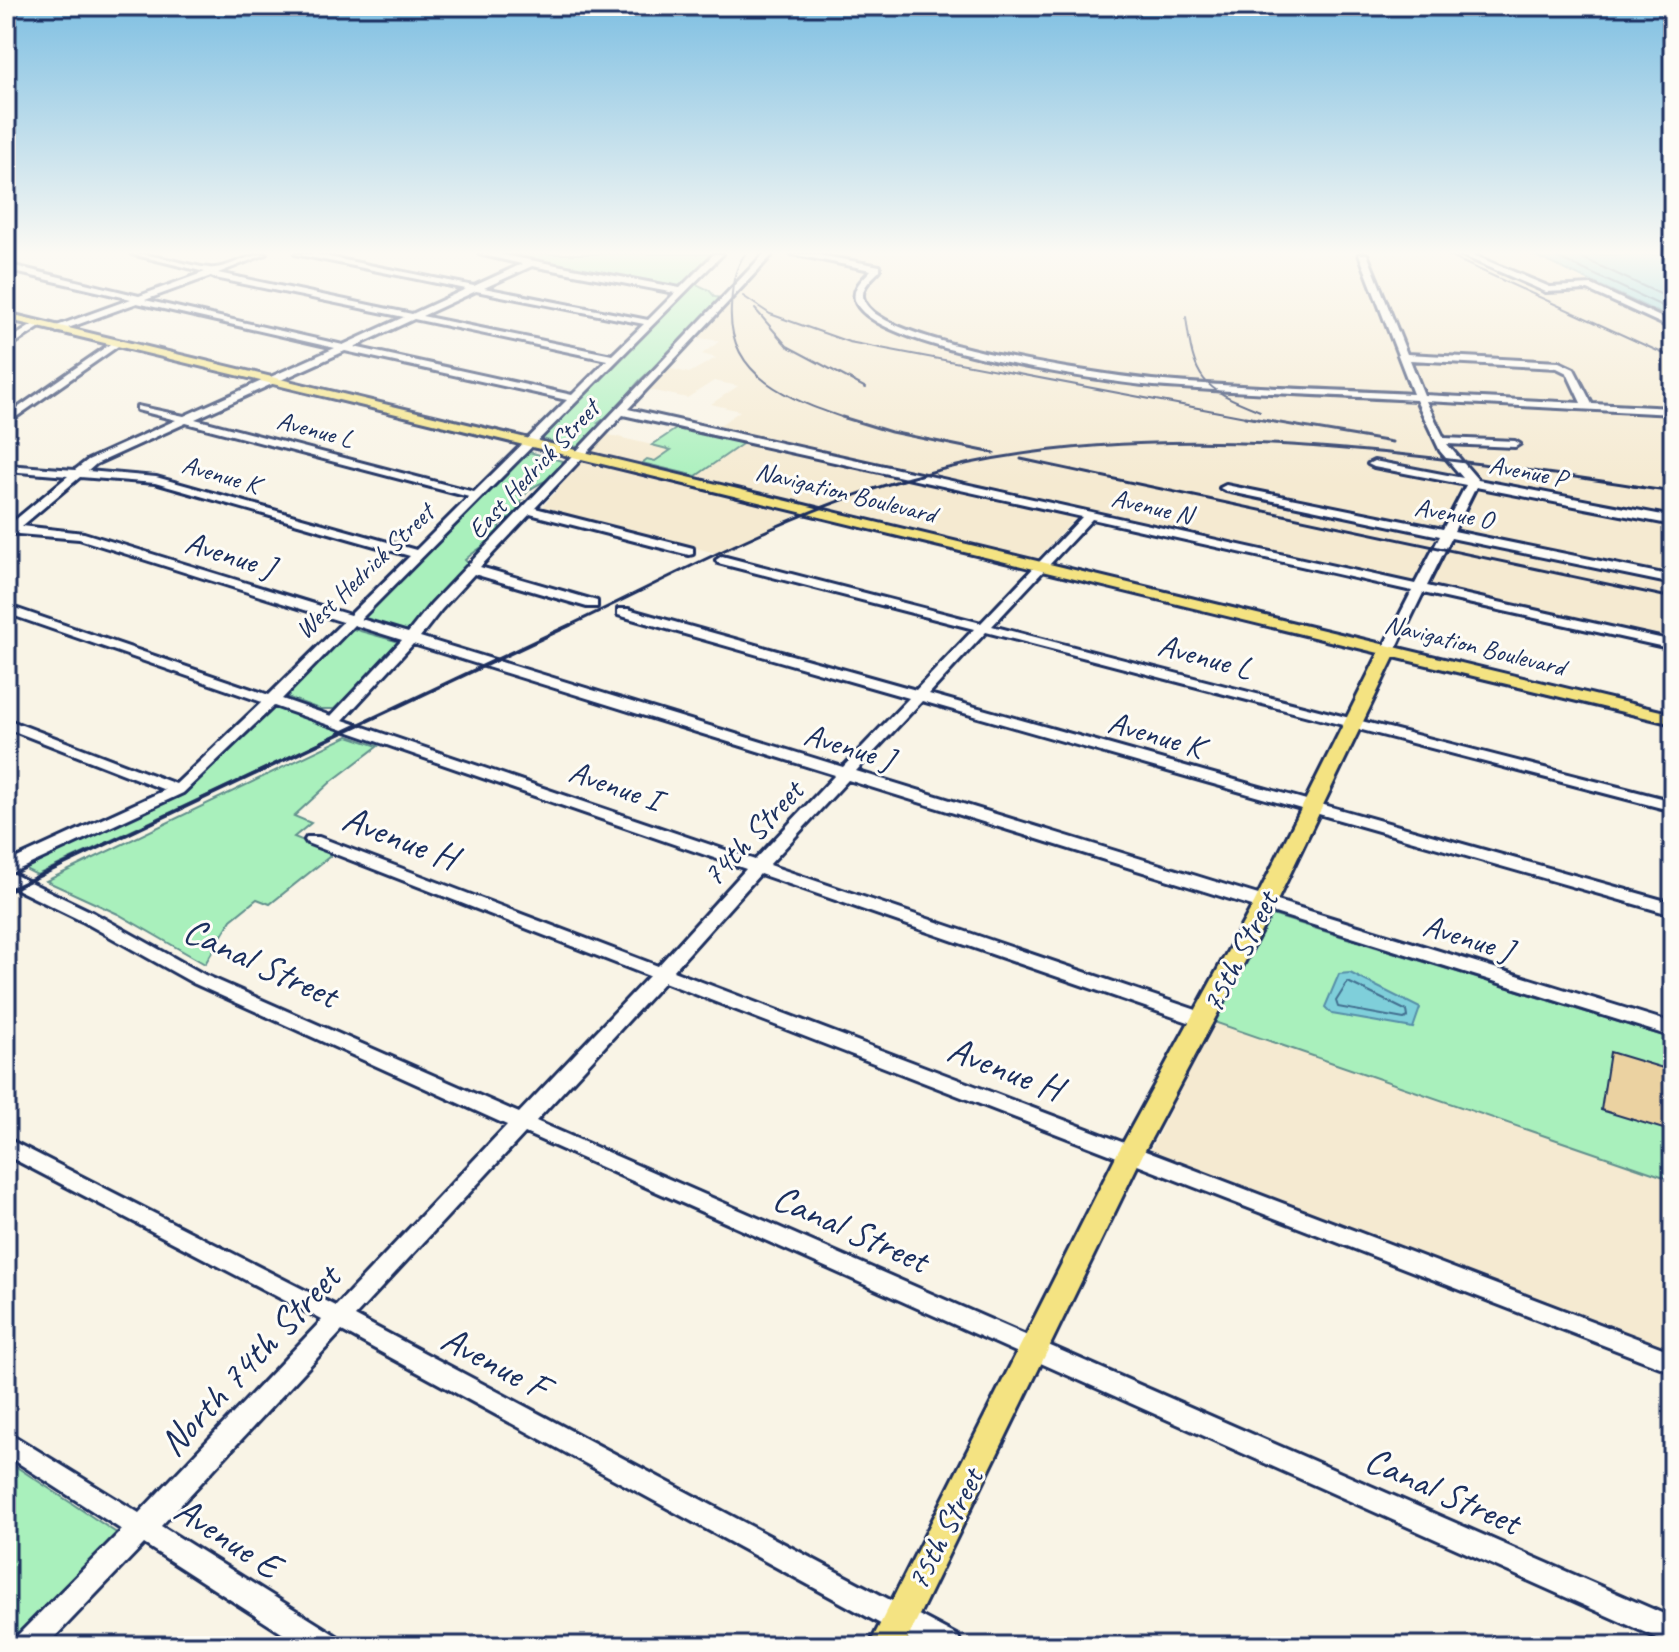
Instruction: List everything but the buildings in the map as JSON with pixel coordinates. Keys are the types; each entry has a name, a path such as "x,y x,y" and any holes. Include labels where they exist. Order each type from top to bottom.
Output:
{"main road":[{"name":"Navigation Boulevard","path":"65,331 1673,719"},
{"name":"75th Street","path":"892,1633 1131,1152 1265,903 1388,651"}],"street":[{"path":"6,346 29,331"},
{"path":"273,331 575,399"},
{"path":"8,530 92,462 382,331"},
{"path":"481,331 615,359"},
{"name":"West Hedrick Street","path":"7,877 178,790 644,331"},
{"name":"East Hedrick Street","path":"335,720 410,640 436,607 696,331"},
{"path":"896,331 947,346 1153,383 1673,411"},
{"path":"1394,331 1445,451 1473,482"},
{"path":"6,421 116,344"},
{"path":"1404,357 1562,366 1571,371 1588,406"},
{"name":"Avenue L","path":"141,408 477,496"},
{"name":"Avenue N","path":"621,411 1673,645"},
{"path":"1441,441 1515,444"},
{"name":"Avenue P","path":"1374,464 1673,521"},
{"name":"Avenue K","path":"7,468 156,480 417,554"},
{"name":"75th Street","path":"1388,651 1473,482"},
{"name":"Avenue O","path":"1226,488 1673,580"},
{"path":"528,510 689,551"},
{"name":"74th Street","path":"523,1122 758,866 1091,514"},
{"name":"Avenue J","path":"8,530 80,536 1673,1030"},
{"name":"Avenue L","path":"722,560 1673,806"},
{"path":"472,569 592,604"},
{"name":"Avenue I","path":"6,609 1204,1020"},
{"name":"Avenue K","path":"623,612 1673,909"},
{"path":"6,723 178,790"},
{"name":"Avenue H","path":"313,840 1673,1362"},
{"name":"Canal Street","path":"7,877 88,917 199,979 1673,1632"},
{"name":"North 74th Street","path":"27,1646 143,1527 523,1122"},
{"name":"Avenue F","path":"6,1146 337,1317 892,1633 948,1646"},
{"name":"Avenue E","path":"6,1442 327,1646"}],"shaded area":[{"path":"698,331 1673,331 1673,641 1083,510 1036,560 817,505 720,554 540,510 605,434 652,445 679,427 716,428 740,411 711,404 738,386 714,381 687,398 646,389 662,371 671,369 689,373 716,358 702,354 720,341 693,337"},
{"path":"1214,1022 1673,1180 1673,1357 1149,1153"}],"green space":[{"path":"647,331 691,331 640,380 615,410 598,423 602,424 584,445 578,447 541,439"},
{"path":"679,427 745,442 696,476 642,463 647,459 655,461 671,450 652,445"},
{"path":"524,453 566,462 552,477 524,496 520,507 523,508 514,518 499,524 500,533 465,560 470,565 412,629 397,631 361,619"},
{"path":"353,629 396,641 398,645 334,709 319,709 284,696 344,631"},
{"path":"268,709 281,709 341,729 338,734 37,875 27,870 27,864 163,800"},
{"path":"348,736 378,746 332,781 294,816 311,823 294,837 334,853 270,904 257,899 231,920 205,964 118,914 46,881"},
{"path":"1269,914 1673,1039 1673,1180 1214,1022"},
{"path":"6,1460 118,1534 12,1646 6,1646"}],"water":[{"path":"1350,973 1420,1008 1413,1028 1332,1014 1325,1007 1339,974"}],"railway":[{"path":"733,331 740,352 751,369 767,383 785,394 847,419"},
{"path":"774,331 787,346 866,388"},
{"path":"818,331 849,342 1249,418"},
{"path":"1188,331 1197,368 1204,379 1225,395 1260,411"},
{"path":"1614,331 1673,358"},
{"path":"842,417 891,432 994,453"},
{"path":"1245,417 1249,418"},
{"path":"1249,418 1392,442"},
{"path":"1249,418 1256,419"},
{"path":"566,627 734,545 864,492 909,478 998,458 1088,446 1181,442 1275,444 1461,461 1642,487"},
{"path":"1021,459 1673,598"},
{"path":"1632,486 1673,492"},
{"path":"7,891 570,625"},
{"path":"6,892 12,889"}]}
